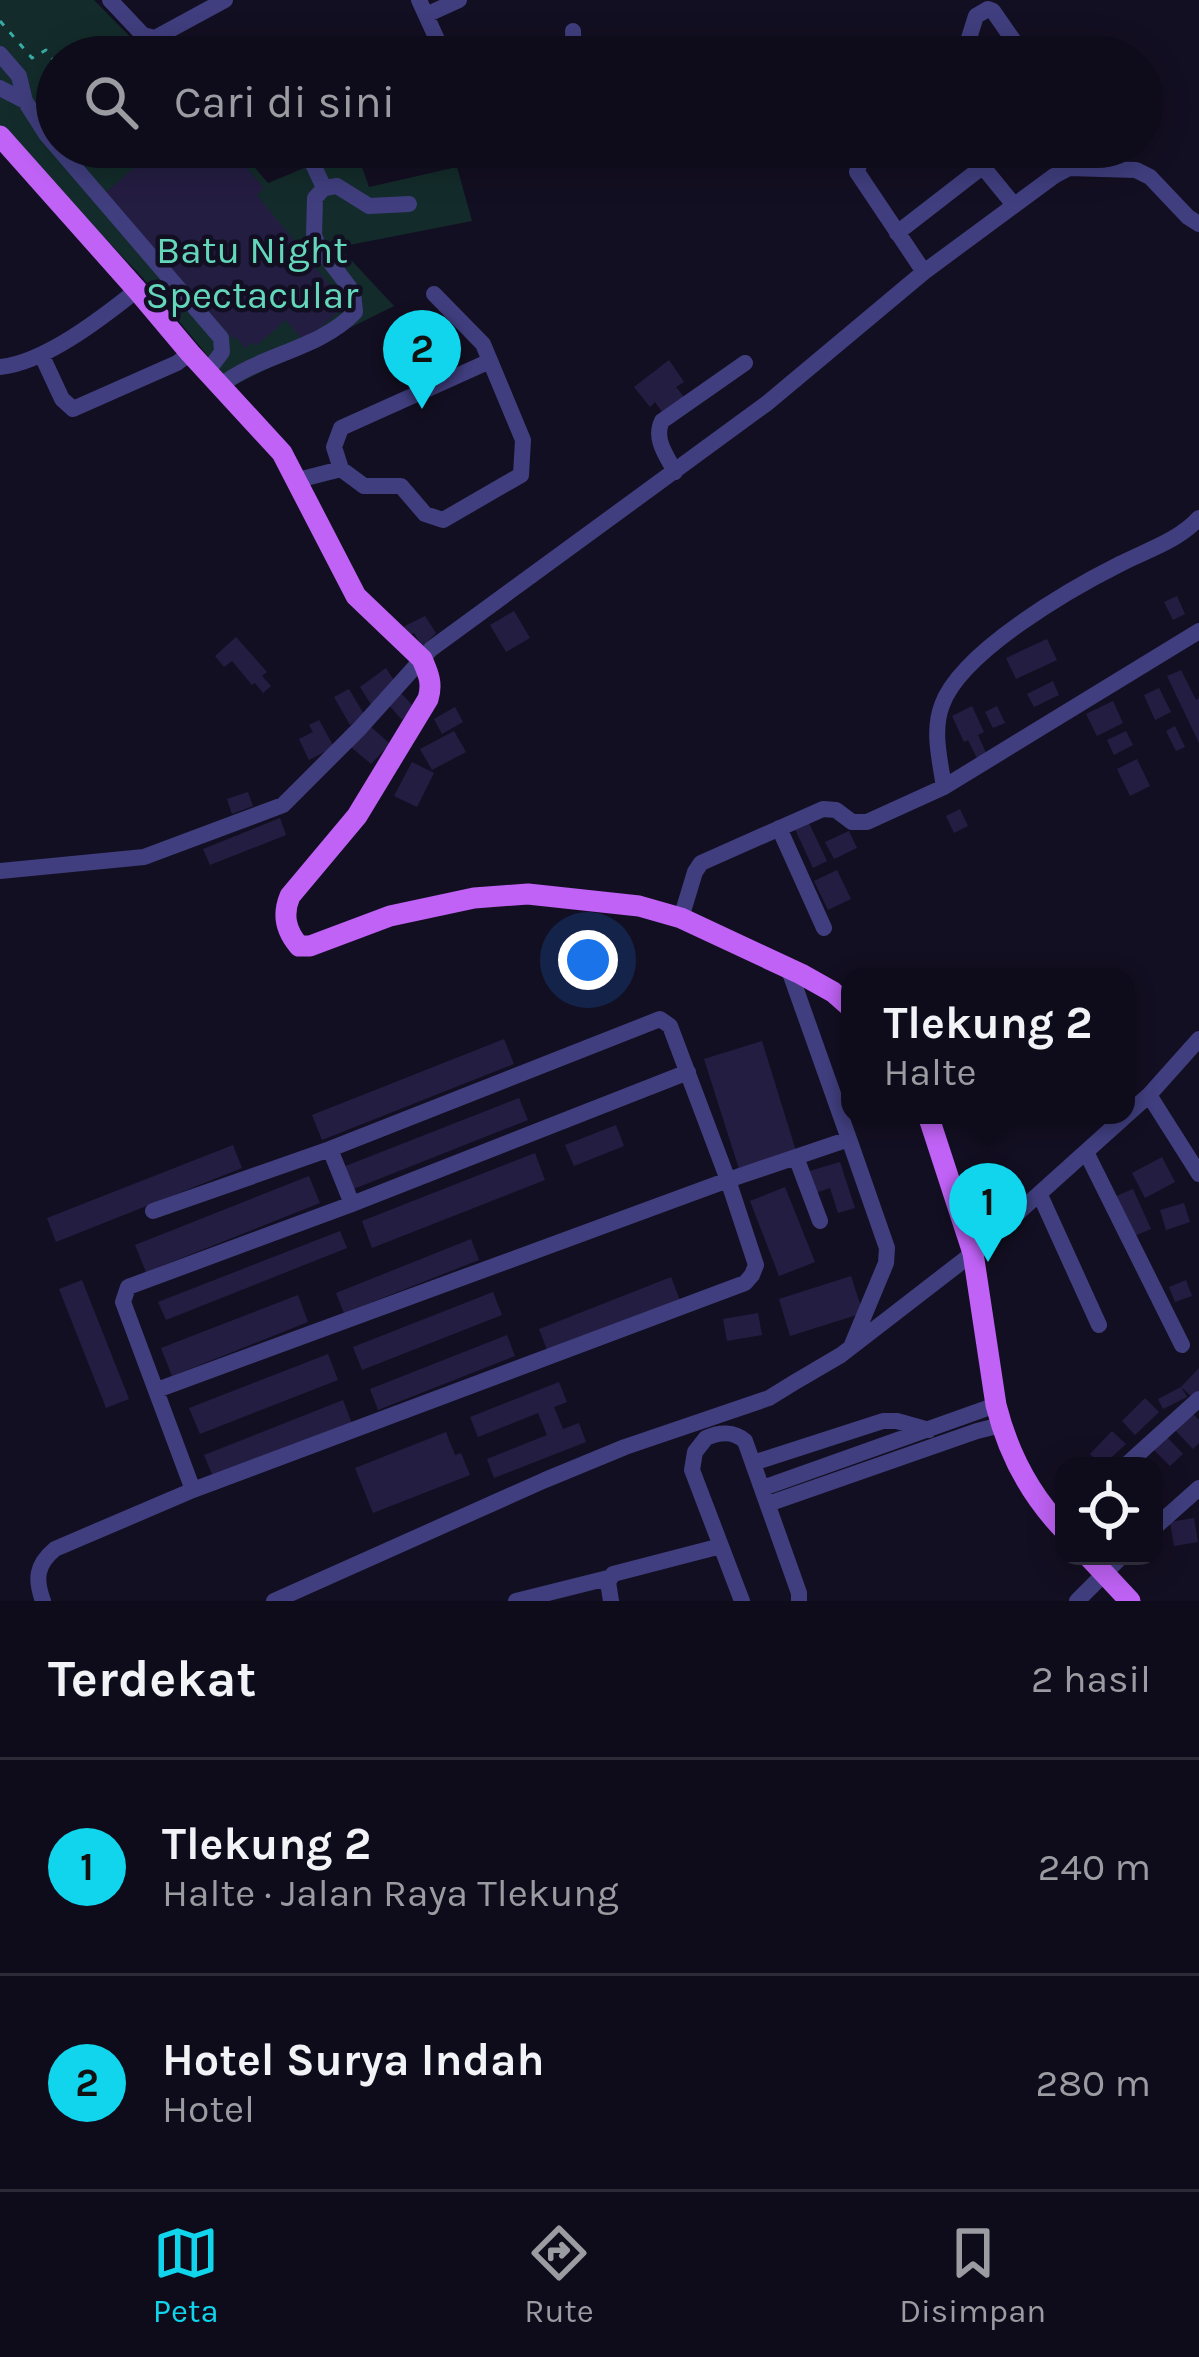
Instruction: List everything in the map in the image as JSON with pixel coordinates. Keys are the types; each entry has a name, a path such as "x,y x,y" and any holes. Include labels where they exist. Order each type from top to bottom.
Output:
{"main road":[{"path":"0,136 282,453 356,596 422,659 430,681 428,699 357,816 290,896 286,925 299,946 390,916 474,898 510,894 639,906 681,918 841,999"},
{"path":"931,1124 973,1253 998,1415 1016,1462 1055,1519"},
{"path":"1096,1565 1130,1601"}],"street":[{"path":"110,0 148,36"},
{"path":"159,36 225,0"},
{"path":"436,36 423,8 459,0"},
{"path":"970,36 976,16 988,9 1006,36"},
{"path":"573,31 573,36"},
{"path":"0,54 19,76 25,101 36,118"},
{"path":"0,88 25,101"},
{"path":"75,168 221,338 222,352 213,379"},
{"path":"314,168 323,188"},
{"path":"858,168 925,272"},
{"path":"898,233 980,168"},
{"path":"985,168 1014,205"},
{"path":"0,872 144,856 278,808 360,728 431,649 766,404 925,272 1054,176 1069,169 1136,170 1150,177 1199,224"},
{"path":"213,379 300,347 355,312 353,292 314,236 315,199 323,188 337,186 369,206 409,204"},
{"path":"0,367 42,356 137,290"},
{"path":"434,294 483,344 523,440 521,475 443,520 425,514 400,486 364,486 340,469 334,447 341,428 490,361"},
{"path":"42,356 62,399 73,410 190,353"},
{"path":"675,472 658,439 662,421 745,363"},
{"path":"298,480 340,469"},
{"path":"944,787 939,716 943,700 961,673 986,649 1059,598 1173,538 1199,518"},
{"path":"681,918 701,863 830,808 852,822 867,822 944,787 1199,631"},
{"path":"779,828 824,928"},
{"path":"789,970 841,1116"},
{"path":"43,1601 38,1569 55,1549 194,1490 745,1283 756,1265 670,1026 655,1019 330,1149 153,1210"},
{"path":"1135,1108 1199,1039"},
{"path":"194,1490 123,1302 128,1286 688,1072"},
{"path":"1149,1095 1198,1171"},
{"path":"844,1124 887,1248 886,1263 850,1347"},
{"path":"274,1601 545,1480 769,1398 850,1347 973,1253 1117,1124"},
{"path":"157,1390 849,1139"},
{"path":"330,1149 352,1204"},
{"path":"1086,1152 1182,1345"},
{"path":"796,1157 820,1221"},
{"path":"1040,1196 1099,1325"},
{"path":"1135,1457 1199,1399"},
{"path":"765,1496 930,1430 998,1415"},
{"path":"765,1496 977,1431 998,1415"},
{"path":"753,1463 883,1421 930,1430"},
{"path":"742,1601 692,1470 695,1452 706,1438 727,1433 745,1441 799,1601"},
{"path":"1163,1521 1195,1496"},
{"path":"516,1601 721,1546"},
{"path":"1077,1601 1113,1565"},
{"path":"608,1578 611,1601"}],"path":[{"path":"0,21 32,58 36,56"}],"green space":[{"name":"Batu Night Spectacular","path":"0,0 94,0 129,36 36,36 36,167 0,129"},
{"name":"Batu Night Spectacular","path":"37,168 255,168 268,183 304,168 362,168 369,187 457,168 472,221 339,247 394,306 233,386 142,277"}],"building":[{"path":"134,168 247,168 264,188 257,195 346,305 304,342 286,320 256,346 253,342 245,348 104,194"},
{"path":"669,360 684,382 676,387 684,397 662,412 655,402 650,407 634,387"},
{"path":"1177,596 1185,614 1173,620 1164,602"},
{"path":"514,611 530,638 506,652 490,625"},
{"path":"425,616 436,633 422,647 414,633 405,638 401,628"},
{"path":"236,637 267,672 262,676 271,686 263,693 232,661 224,667 215,656"},
{"path":"1047,639 1057,660 1016,679 1006,658"},
{"path":"386,668 395,682 372,706 360,687"},
{"path":"1181,670 1196,700 1199,698 1199,743 1167,676"},
{"path":"1053,681 1059,695 1034,707 1027,694"},
{"path":"1159,688 1171,712 1155,720 1144,695"},
{"path":"349,689 365,716 350,725 334,697"},
{"path":"400,692 415,708 402,720 388,704"},
{"path":"1113,701 1123,723 1097,736 1086,714"},
{"path":"972,706 984,732 978,735 988,757 979,762 952,716"},
{"path":"997,706 1005,723 993,728 985,712"},
{"path":"455,707 463,722 442,734 434,719"},
{"path":"319,720 334,747 309,760 299,739 313,732 309,725"},
{"path":"370,726 390,744 371,764 351,747"},
{"path":"1175,726 1185,747 1176,751 1166,731"},
{"path":"454,731 466,752 432,770 420,749"},
{"path":"1126,731 1133,745 1114,755 1107,740"},
{"path":"1137,759 1150,786 1130,796 1117,769"},
{"path":"412,762 434,773 417,807 394,796"},
{"path":"248,792 253,806 232,814 227,799"},
{"path":"960,809 968,826 954,833 946,816"},
{"path":"280,818 286,835 210,865 203,849"},
{"path":"808,821 827,861 813,868 794,827"},
{"path":"849,831 857,848 834,859 825,842"},
{"path":"837,870 851,899 828,910 814,881"},
{"path":"504,1039 514,1064 322,1140 312,1115"},
{"path":"762,1041 796,1151 739,1169 704,1059"},
{"path":"519,1098 528,1120 351,1190 343,1167"},
{"path":"616,1125 624,1146 574,1166 565,1145"},
{"path":"233,1145 242,1168 56,1242 47,1218"},
{"path":"535,1153 545,1180 372,1248 362,1221"},
{"path":"1162,1157 1175,1182 1145,1198 1132,1173"},
{"path":"840,1162 855,1208 838,1213 830,1188 812,1194 806,1172"},
{"path":"309,1176 320,1203 146,1272 135,1245"},
{"path":"785,1187 815,1262 779,1276 750,1201"},
{"path":"1133,1189 1151,1229 1132,1237 1114,1197"},
{"path":"1184,1203 1190,1222 1166,1230 1160,1210"},
{"path":"340,1231 347,1248 166,1320 158,1302"},
{"path":"471,1239 479,1260 344,1313 336,1293"},
{"path":"851,1276 863,1313 790,1336 779,1299"},
{"path":"671,1277 681,1303 549,1355 539,1329"},
{"path":"82,1280 129,1399 106,1408 59,1289"},
{"path":"1186,1280 1192,1296 1175,1302 1169,1287"},
{"path":"493,1292 502,1315 362,1370 353,1347"},
{"path":"298,1295 308,1322 172,1376 161,1348"},
{"path":"758,1313 762,1335 727,1341 723,1319"},
{"path":"507,1335 515,1356 378,1410 370,1389"},
{"path":"328,1354 338,1380 200,1434 189,1408"},
{"path":"1199,1368 1199,1391 1192,1397 1181,1387"},
{"path":"559,1382 567,1402 554,1407 563,1429 579,1423 586,1442 494,1478 487,1459 547,1435 538,1413 478,1437 470,1417"},
{"path":"1181,1387 1187,1397 1163,1409 1158,1399"},
{"path":"1145,1398 1159,1412 1135,1435 1122,1421"},
{"path":"343,1400 352,1424 214,1479 204,1455"},
{"path":"1192,1413 1199,1420 1199,1443 1193,1449 1174,1429"},
{"path":"1112,1431 1126,1444 1112,1457 1090,1454"},
{"path":"446,1432 470,1475 373,1513 355,1468"},
{"path":"1165,1435 1183,1454 1170,1466 1152,1448"},
{"path":"1194,1518 1198,1542 1174,1546 1170,1522"}],"place":[{"name":"Hotel Surya Indah","path":"422,409"},
{"name":"Tlekung 2","path":"988,1262"}]}
